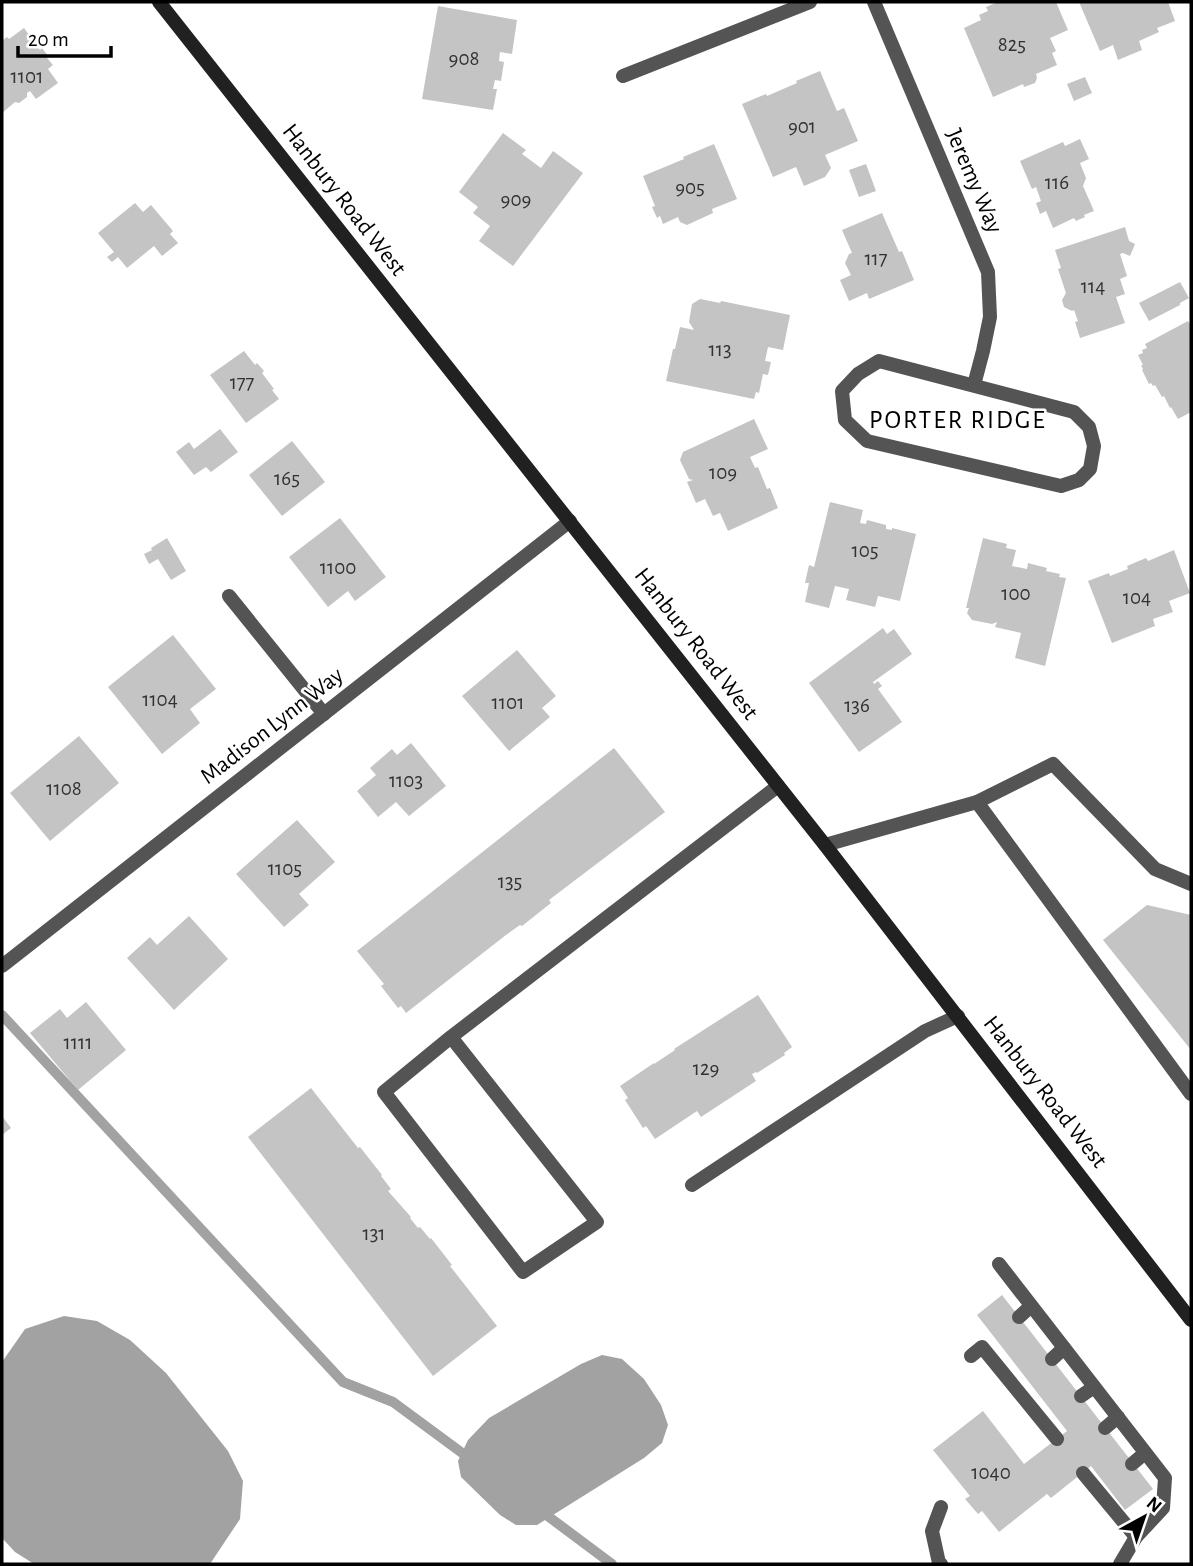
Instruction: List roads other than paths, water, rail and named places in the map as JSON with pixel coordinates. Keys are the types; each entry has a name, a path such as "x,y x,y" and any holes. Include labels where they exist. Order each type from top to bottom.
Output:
{"main road":[{"name":"Hanbury Road West","path":"159,2 825,845 1191,1320"}],"street":[{"path":"622,76 810,2"},
{"name":"Jeremy Way","path":"874,2 988,272 990,317 974,385"},
{"path":"879,361 974,385 1074,412 1089,427 1094,446 1090,469 1079,480 1061,486 867,441 845,420 842,391 858,374 879,361"},
{"name":"Madison Lynn Way","path":"2,966 570,521"},
{"path":"229,596 324,714"},
{"path":"825,845 977,802 1053,764 1155,869 1191,884"},
{"path":"452,1037 597,1222 523,1272 384,1092 452,1037 778,786"},
{"path":"977,802 1191,1094"},
{"path":"692,1185 926,1031 958,1016"},
{"path":"999,1264 1164,1478 1163,1508 1136,1537 1120,1564"},
{"path":"1019,1317 1031,1306"},
{"path":"994,1337 976,1351 1021,1384 1050,1421 1056,1439"},
{"path":"1052,1359 1065,1349"},
{"path":"1081,1396 1094,1387"},
{"path":"1105,1427 1118,1417"},
{"path":"1132,1464 1145,1453"},
{"path":"1083,1473 1102,1488 1136,1537"},
{"path":"941,1507 932,1531 941,1564"}],"waterway":[{"path":"2,1015 343,1382 393,1402 473,1461"},
{"path":"541,1511 612,1564"}],"district":[{"name":"PORTER RIDGE","path":"958,420"}]}
